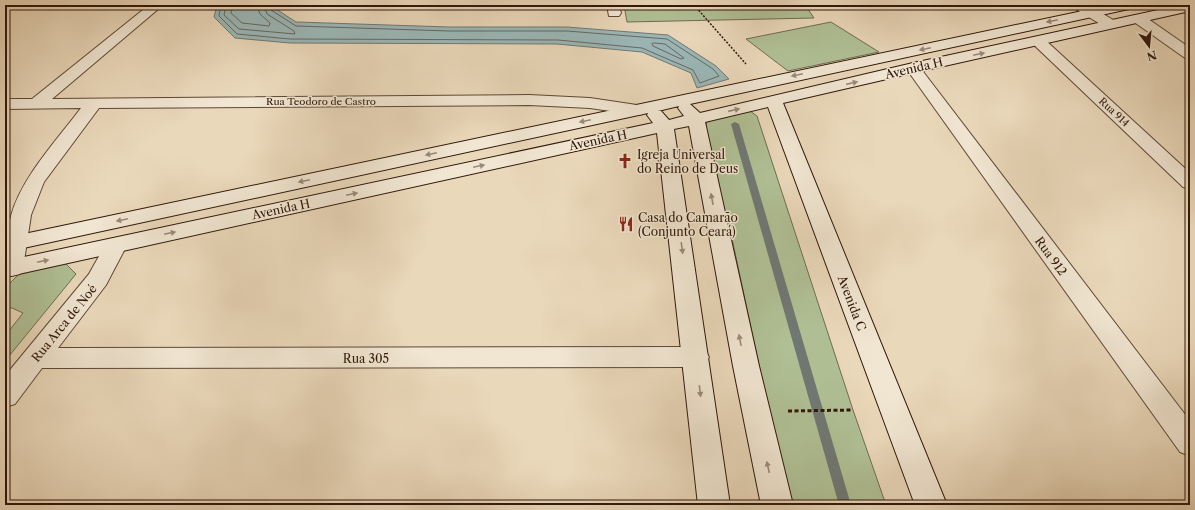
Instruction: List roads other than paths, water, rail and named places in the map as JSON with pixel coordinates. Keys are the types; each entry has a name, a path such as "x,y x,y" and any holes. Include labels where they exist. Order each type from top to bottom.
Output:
{"street":[{"path":"36,104 157,5"},
{"name":"Avenida H","path":"9,268 696,119 768,92 1084,9 1129,5"},
{"name":"Avenida H","path":"11,243 680,101 768,92 913,68 1190,7"},
{"path":"1084,9 1110,24"},
{"path":"1139,19 1190,54"},
{"name":"Rua 914","path":"1038,41 1190,183"},
{"name":"Rua 912","path":"913,68 1190,443"},
{"name":"Avenida C","path":"768,92 931,505"},
{"name":"Rua Teodoro de Castro","path":"5,104 530,100 590,103 642,109"},
{"path":"680,101 696,119 746,366 777,505"},
{"path":"9,268 11,243 35,182 94,103"},
{"path":"642,109 665,126 714,505"},
{"path":"328,176 331,198"},
{"name":"Rua Arca de Noé","path":"5,396 98,279 116,245"},
{"name":"Rua 305","path":"36,358 696,357"}],"water":[{"path":"217,5 270,5 296,22 449,27 567,27 668,35 716,66 729,79 697,88 691,73 642,52 557,44 290,43 235,38 214,17"}],"waterway":[{"path":"735,124 845,505"}],"place":[{"name":"Igreja Universal do Reino de Deus","path":"625,161"},
{"name":"Casa do Camarão (Conjunto Ceará)","path":"626,224"}]}
